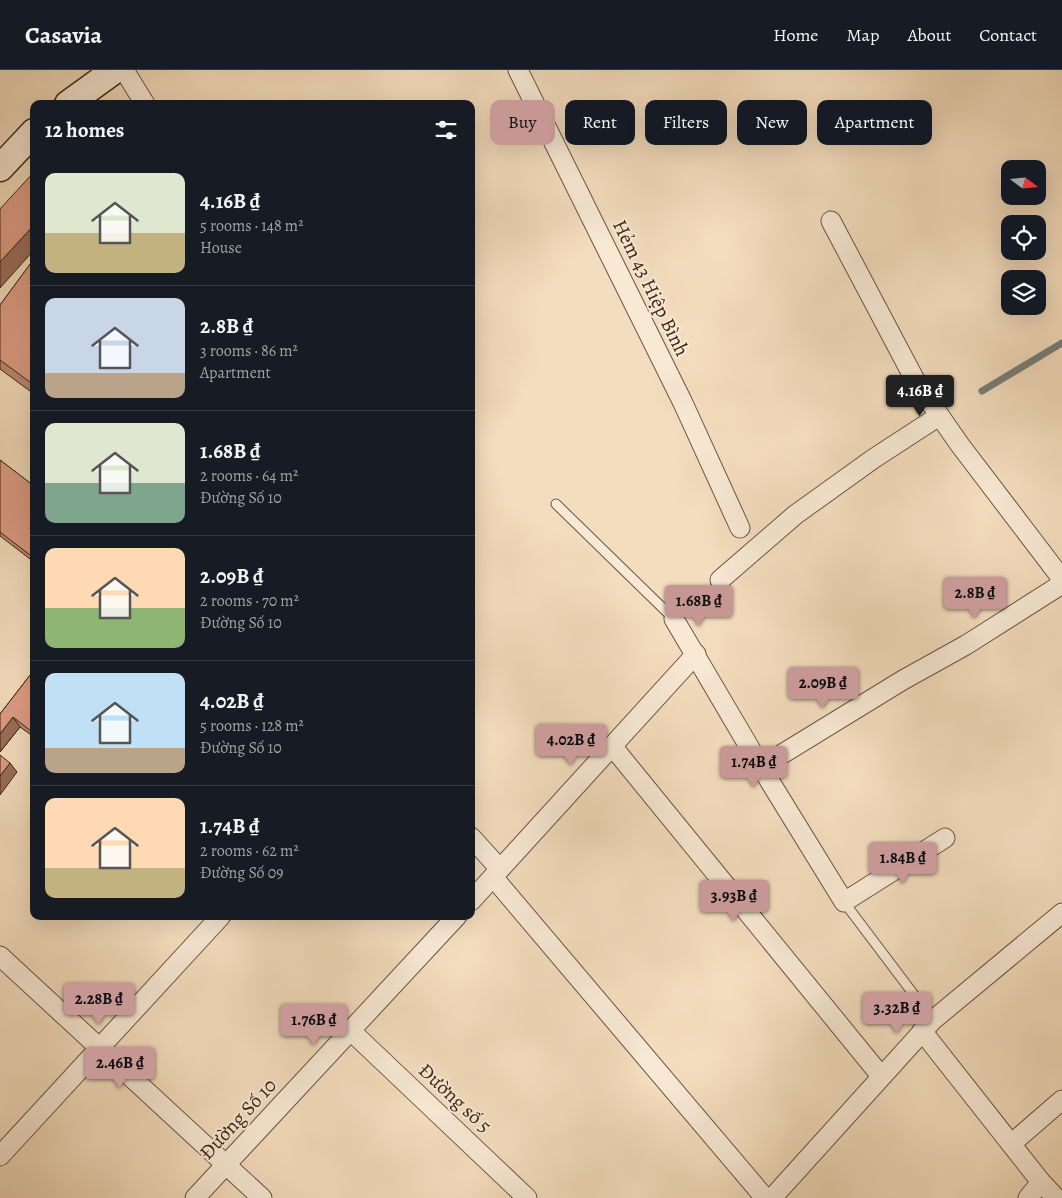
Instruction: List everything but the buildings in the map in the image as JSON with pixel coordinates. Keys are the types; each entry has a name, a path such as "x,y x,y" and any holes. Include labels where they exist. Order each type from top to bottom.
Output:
{"main road":[{"path":"74,100 115,70"},
{"path":"0,168 30,136"}],"street":[{"path":"124,70 143,100"},
{"name":"Hẻm 43 Hiệp Bình","path":"518,70 683,404 740,528"},
{"path":"831,220 916,382 939,416 1062,579"},
{"path":"720,580 795,515 873,459 939,416"},
{"path":"761,767 903,680 966,645 1062,584"},
{"path":"674,618 761,767 844,902 945,838"},
{"path":"475,897 696,654"},
{"path":"612,746 881,1076"},
{"path":"475,843 496,873 765,1198"},
{"path":"772,1198 928,1026 1062,913"},
{"path":"0,1156 217,920"},
{"name":"Đường Số 10","path":"195,1198 453,920"},
{"path":"0,956 262,1198"},
{"path":"928,1026 1011,1144 1056,1198"},
{"name":"Đường số 5","path":"351,1031 527,1198"},
{"path":"1011,1144 1062,1100"},
{"path":"1028,1198 1041,1182"}],"lane":[{"path":"556,504 674,618"},
{"path":"844,902 928,1026"}],"waterway":[{"path":"982,391 1062,343"}]}
